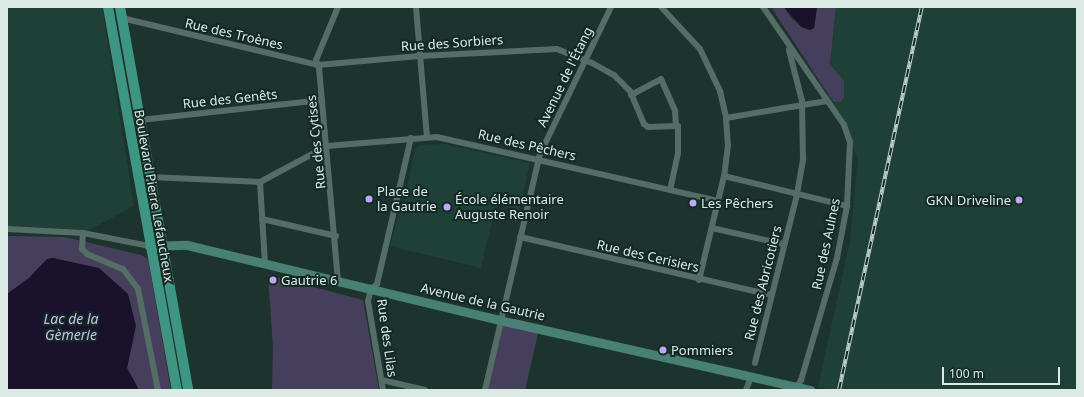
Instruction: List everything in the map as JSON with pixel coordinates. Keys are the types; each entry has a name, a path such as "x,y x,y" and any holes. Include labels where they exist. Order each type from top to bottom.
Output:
{"main road":[{"name":"Boulevard Pierre Lefaucheux","path":"108,7 149,246 177,390"},
{"name":"Boulevard Pierre Lefaucheux","path":"120,7 188,390"}],"street":[{"name":"Rue des Cytises","path":"338,7 316,60 318,65 322,100 336,236 338,281"},
{"path":"416,7 427,137"},
{"name":"Avenue de l'Étang","path":"485,390 539,158 611,7"},
{"path":"661,7 700,49 720,91 726,118 728,145 724,176 699,280"},
{"name":"Rue des Aulnes","path":"762,7 850,136 847,206 834,271 797,388"},
{"name":"Rue des Troènes","path":"122,18 318,65"},
{"name":"Rue des Abricotiers","path":"756,363 783,244 797,194 804,147 802,104 787,43"},
{"name":"Rue des Sorbiers","path":"318,65 420,56 544,48 557,49 586,60 614,75 631,95 644,124 648,127 676,125"},
{"path":"631,95 661,79 675,111 679,140 678,153 670,190"},
{"name":"Rue des Genêts","path":"140,120 322,100"},
{"path":"726,118 827,101"},
{"path":"371,289 377,284 411,138"},
{"name":"Rue des Pêchers","path":"327,146 411,138 446,138 539,158 718,201"},
{"path":"150,177 260,182 327,146"},
{"path":"724,176 847,206"},
{"path":"260,182 264,263"},
{"path":"262,219 336,236"},
{"path":"712,228 783,244"},
{"path":"7,229 83,233 149,246"},
{"path":"83,233 82,249 87,254 123,269 138,289 158,390"},
{"name":"Rue des Cerisiers","path":"520,237 699,280 771,295"},
{"name":"Avenue de la Gautrie","path":"149,246 187,245 502,320 811,390"},
{"name":"Rue des Lilas","path":"371,289 368,301 383,390"},
{"path":"746,390 751,377"},
{"path":"382,380 425,390"}],"shaded area":[{"path":"7,7 102,7 134,206 83,233 7,229"},
{"path":"771,7 784,7 792,19 810,30 814,28 817,7 836,7 830,64 844,81 844,98 840,102 834,102"},
{"path":"836,7 1077,7 1077,390 830,390 818,387 850,241 858,160 848,132 827,101"},
{"name":"École élémentaire Auguste Renoir","path":"444,144 530,163 519,210 496,204 481,268 390,246 401,205 404,203 415,149 420,145"},
{"path":"7,236 65,237 141,255 148,259 171,390 139,390 127,368 133,340 47,259 29,278 7,294"},
{"path":"268,275 363,300 379,390 272,390 273,347"},
{"path":"502,320 539,329 525,390 485,390"}],"water":[{"path":"784,7 817,7 814,28 810,30 801,27"},
{"name":"Lac de la Gèmerie","path":"53,258 99,268 128,294 136,326 127,368 139,390 7,390 7,294 29,278 47,259"}],"railway":[{"path":"839,390 922,7"}],"place":[{"name":"Place de la Gautrie","path":"369,199"},
{"name":"GKN Driveline","path":"1019,200"},
{"name":"Les Pêchers","path":"693,203"},
{"name":"École élémentaire Auguste Renoir","path":"447,207"},
{"name":"Gautrie 6","path":"273,280"},
{"name":"Pommiers","path":"663,350"}]}
